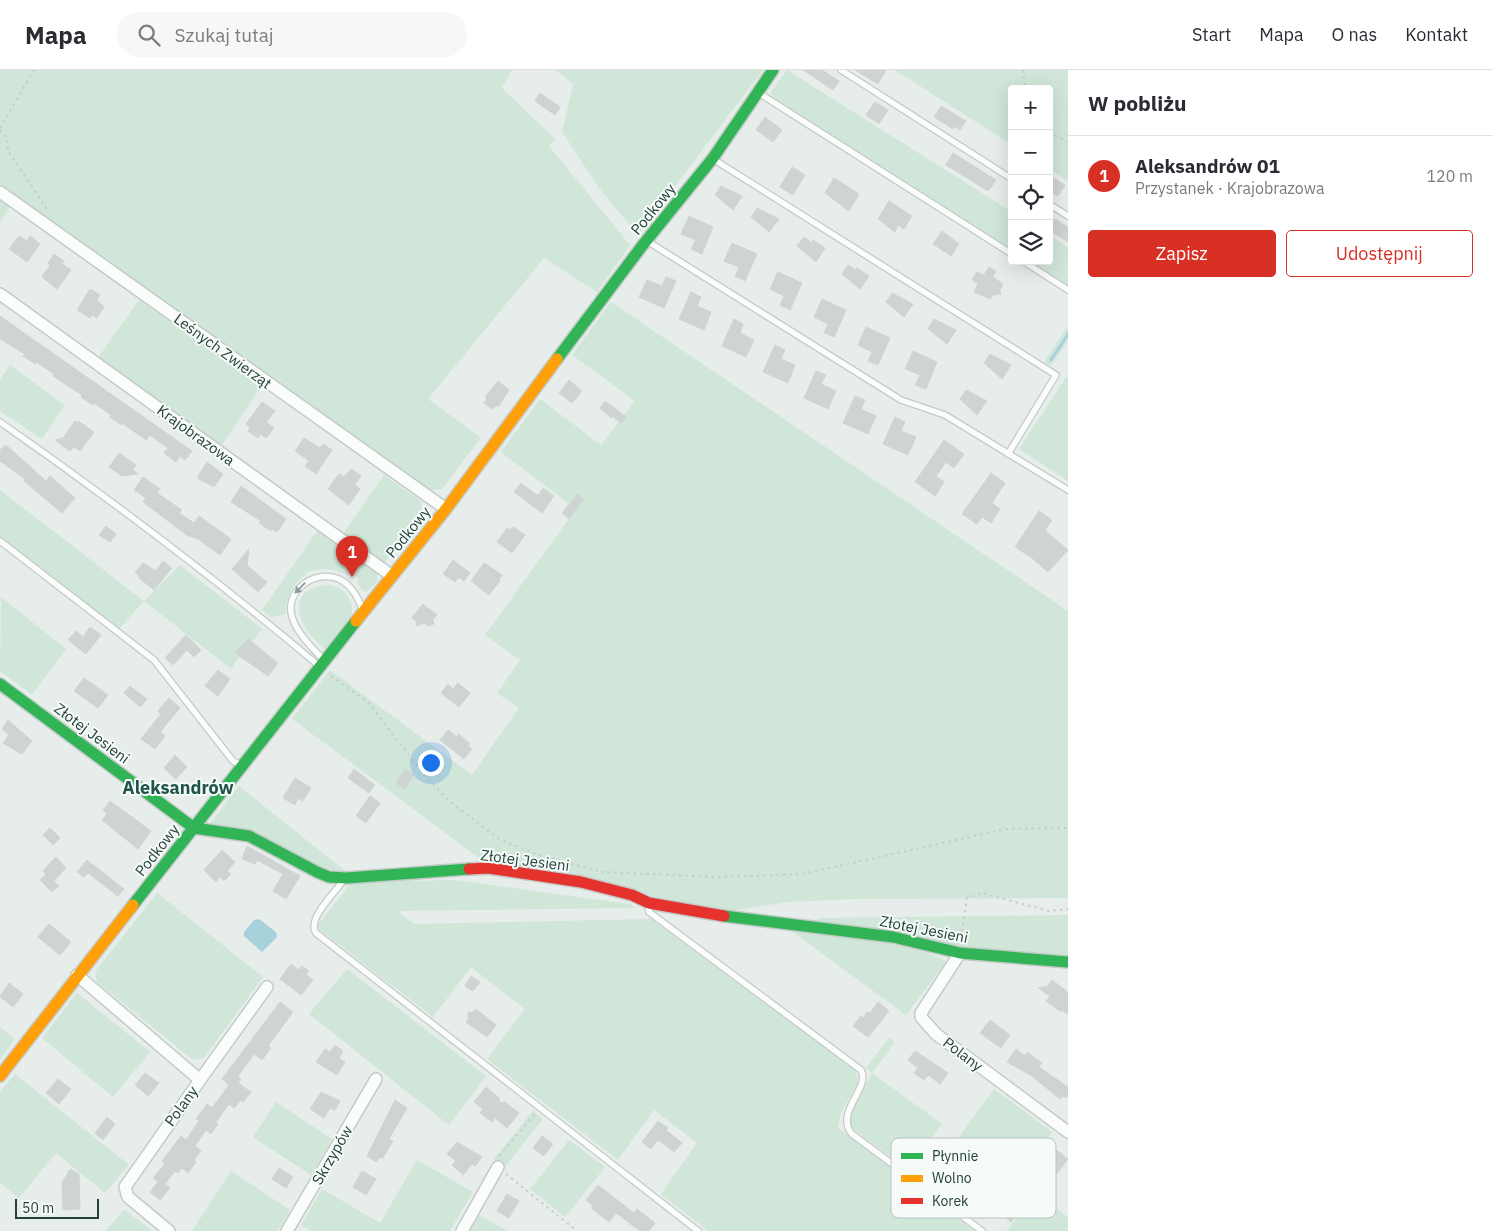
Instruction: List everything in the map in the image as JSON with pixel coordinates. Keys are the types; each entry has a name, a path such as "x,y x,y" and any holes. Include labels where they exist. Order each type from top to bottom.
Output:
{"street":[{"name":"Podkowy","path":"0,1076 322,663 446,509 646,241 712,158 773,70"},
{"name":"Leśnych Zwierząt","path":"0,192 434,503 446,509"},
{"name":"Krajobrazowa","path":"0,294 392,576"},
{"name":"Złotej Jesieni","path":"0,684 194,828 249,836 317,872 346,878 488,868 581,882 632,895 648,903 732,917 893,937 960,953 1068,962"},
{"name":"Polany","path":"960,953 921,1013 921,1017 936,1034 1068,1132"},
{"name":"Polany","path":"77,975 200,1080 125,1187 128,1197 169,1231"},
{"path":"200,1080 267,987"},
{"name":"Skrzypów","path":"287,1231 376,1079"},
{"path":"462,1231 498,1163"}],"lane":[{"path":"842,70 1008,177"},
{"path":"758,92 1008,251"},
{"path":"712,158 1056,375 1008,454"},
{"path":"1053,207 1068,216"},
{"path":"646,241 901,400 945,415 1068,490"},
{"path":"1029,265 1068,290"},
{"path":"0,422 146,528 322,663"},
{"path":"0,540 154,660 233,761 243,766"},
{"path":"322,663 292,618 291,602 301,586 309,580 324,577 339,579 351,589 364,612"},
{"path":"346,878 314,919 313,930 698,1231"},
{"path":"648,903 649,912 861,1070 863,1078 846,1120 847,1128 852,1134 891,1163"},
{"path":"965,1218 982,1231"}],"path":[{"path":"34,70 0,129 7,137 8,151 50,216"},
{"path":"1023,70 1025,85"},
{"path":"1053,134 1068,142"},
{"path":"322,663 368,702 420,770 448,800 499,840 539,855 601,872 609,876"},
{"path":"601,872 719,877 802,874 1006,829 1068,828"},
{"path":"960,953 967,898 982,893 1049,911 1068,909"},
{"path":"539,1108 498,1163 577,1231"}],"green space":[{"path":"0,70 512,70 502,88 555,139 549,146 630,245 597,292 544,258 428,399 481,438 442,489 430,490 0,184"},
{"path":"556,70 763,70 638,235 599,188 562,132 573,84"},
{"path":"787,70 1008,209 1008,249 778,101 770,93"},
{"path":"895,70 1068,70 1068,181 1053,172 1053,85 1008,85 1008,142"},
{"path":"0,200 10,207 0,222"},
{"path":"1053,238 1068,247 1068,287 1033,265 1053,265"},
{"path":"139,300 261,387 220,448 97,359"},
{"path":"611,302 1068,611 1068,898 856,899 788,902 731,911 487,864 292,719 330,670 472,775 519,708 497,693 520,660 485,635 576,509 501,452 540,399 601,445 635,401 572,355"},
{"path":"1068,326 1068,341 1051,366 1044,362"},
{"path":"10,365 65,405 42,439 0,411 0,380"},
{"path":"1066,377 1068,378 1068,481 1019,449"},
{"path":"384,475 421,501 423,513 383,565 342,535"},
{"path":"0,490 144,601 119,629 0,536"},
{"path":"318,530 376,571 378,580 367,592 362,590 357,582 359,579 350,572 347,575 321,569 305,573 306,575 290,592 285,614 271,617 262,610"},
{"path":"180,565 262,629 252,642 255,644 242,659 239,657 231,669 144,601"},
{"path":"327,585 338,588 347,595 352,605 352,611 345,625 326,649 302,622 299,603 303,595 312,588"},
{"path":"1,597 66,649 32,695 0,671"},
{"path":"239,786 349,874 338,872 210,824"},
{"path":"456,880 630,904 636,908 397,911 414,924 651,919 855,1070 858,1082 841,1113 838,1128 891,1168 891,1218 958,1218 975,1231 708,1231 661,1194 697,1143 654,1110 618,1160 487,1059 525,1009 471,967 433,1017 316,927 352,882"},
{"path":"157,893 263,977 204,1058 193,1060 97,982 95,972"},
{"path":"1068,915 1068,956 956,947 805,922 824,918"},
{"path":"793,932 894,944 915,949 946,962 906,1015"},
{"path":"347,969 486,1076 449,1125 309,1014"},
{"path":"77,993 150,1052 113,1097 42,1038"},
{"path":"0,1027 15,1039 0,1060"},
{"path":"889,1038 895,1042 872,1073 866,1068"},
{"path":"872,1073 942,1124 932,1138 891,1138 891,1157 851,1127 850,1116"},
{"path":"15,1074 129,1165 105,1193 56,1153 19,1198 0,1183 0,1092"},
{"path":"994,1089 1052,1132 1048,1138 959,1137"},
{"path":"276,1102 332,1139 311,1175 253,1137"},
{"path":"533,1111 543,1119 504,1168 493,1160"},
{"path":"569,1140 605,1167 565,1217 530,1189"},
{"path":"417,1160 473,1192 450,1231 311,1231 301,1225 322,1189 380,1223"},
{"path":"231,1171 290,1210 278,1231 192,1231"},
{"path":"1056,1208 1068,1217 1068,1231 1007,1231 1017,1218 1056,1218"},
{"path":"124,1209 152,1231 106,1231"},
{"path":"479,1215 508,1231 470,1231"}],"water":[{"path":"259,919 276,932 277,937 262,952 244,936 244,932 254,920"}],"building":[{"path":"803,70 822,70 839,81 833,90"},
{"path":"855,70 886,70 878,84"},
{"path":"540,93 560,107 555,115 535,101"},
{"path":"875,102 888,110 879,124 866,115"},
{"path":"941,106 966,121 960,130 954,126 953,129 934,117"},
{"path":"765,117 782,130 773,142 756,130"},
{"path":"953,153 996,180 988,191 946,165"},
{"path":"792,167 805,175 793,195 780,187"},
{"path":"834,178 859,194 849,211 825,193"},
{"path":"1053,178 1065,185 1058,196 1053,193"},
{"path":"721,186 742,196 733,210 715,195"},
{"path":"889,201 912,216 904,229 898,225 895,232 878,219"},
{"path":"757,208 779,219 769,232 751,217"},
{"path":"689,216 713,227 702,254 691,249 696,240 681,234"},
{"path":"1055,219 1068,227 1068,242 1053,233"},
{"path":"942,231 959,244 951,256 933,244"},
{"path":"19,236 27,241 30,236 40,244 27,262 9,249"},
{"path":"804,237 812,243 813,240 825,248 816,262 797,246"},
{"path":"732,243 757,254 745,281 735,276 739,267 724,261"},
{"path":"54,254 64,261 62,264 71,270 57,289 42,277 50,265 48,263"},
{"path":"848,265 856,270 857,268 869,276 860,289 842,274"},
{"path":"989,267 996,271 993,277 1003,284 1000,290 1001,294 993,295 990,299 974,292 978,284 972,280 977,272 984,275"},
{"path":"778,272 802,283 790,310 780,305 784,296 770,289"},
{"path":"666,277 676,281 664,308 639,297 647,280 662,286"},
{"path":"90,289 100,295 97,300 104,307 97,318 92,315 90,318 77,310"},
{"path":"691,292 701,297 697,306 711,312 704,330 679,319"},
{"path":"892,293 913,304 904,317 886,302"},
{"path":"822,299 846,310 834,337 824,333 828,324 814,317"},
{"path":"0,316 192,451 185,460 180,456 176,462 164,453 168,448 150,435 146,440 122,423 121,425 94,403 92,405 81,397 82,395 53,376 54,374 36,362 35,364 23,356 25,354 0,339"},
{"path":"734,319 743,324 740,333 754,340 746,357 722,346"},
{"path":"934,319 956,330 947,344 928,329"},
{"path":"866,327 890,338 878,365 868,361 872,352 858,345"},
{"path":"775,345 785,350 781,359 795,365 788,383 763,372"},
{"path":"913,351 937,362 926,389 915,385 920,375 905,369"},
{"path":"990,354 1011,365 1002,379 984,363"},
{"path":"816,371 826,375 821,384 836,391 828,409 804,398"},
{"path":"569,380 582,391 572,403 559,393"},
{"path":"498,381 509,390 498,407 496,405 493,409 484,403 487,399 485,397"},
{"path":"966,390 987,401 977,415 960,399"},
{"path":"855,396 865,400 861,409 876,416 868,434 843,423"},
{"path":"605,401 626,417 621,423 613,417 611,418 600,408"},
{"path":"262,402 275,411 266,422 274,428 266,438 260,434 258,438 248,431 250,427 246,424"},
{"path":"895,417 905,422 901,431 916,437 908,455 883,444"},
{"path":"75,421 77,423 78,421 94,432 80,451 75,447 69,451 55,440 63,438"},
{"path":"304,438 320,448 323,444 332,450 316,474 305,466 309,461 295,451"},
{"path":"944,440 964,454 954,468 946,462 936,476 944,482 935,496 915,482"},
{"path":"6,445 46,481 50,476 75,498 62,513 24,481 25,479 0,461 0,450"},
{"path":"119,453 136,465 133,470 138,474 122,476 109,467"},
{"path":"207,462 223,474 214,487 197,478"},
{"path":"351,469 361,476 355,485 360,489 349,505 328,489 339,474 344,477"},
{"path":"991,473 1005,483 992,503 1000,509 991,523 982,517 977,524 962,514"},
{"path":"143,477 160,489 157,493 182,510 179,513 194,523 199,516 231,539 220,555 198,539 188,536 143,502 146,498 134,490"},
{"path":"521,483 538,496 543,488 554,496 542,513 514,492"},
{"path":"241,486 286,519 277,532 272,529 271,531 259,523 261,521 231,502"},
{"path":"578,494 584,499 569,519 562,513"},
{"path":"1039,511 1052,520 1045,530 1068,550 1048,572 1015,547"},
{"path":"106,526 116,534 110,542 99,535"},
{"path":"513,527 525,535 512,553 497,542 507,528 510,530"},
{"path":"249,549 247,565 267,582 258,592 232,569"},
{"path":"453,560 470,573 464,581 459,577 455,582 443,574"},
{"path":"163,561 172,568 154,590 135,573 143,563 156,571"},
{"path":"484,563 502,575 500,581 489,595 471,581"},
{"path":"423,604 437,615 433,619 434,624 428,626 424,623 417,626 416,621 412,618"},
{"path":"90,627 101,635 86,654 68,640 76,631 83,637"},
{"path":"186,635 201,650 194,657 187,650 173,665 165,658"},
{"path":"248,639 278,663 268,676 235,653"},
{"path":"218,670 230,679 218,696 205,686"},
{"path":"84,678 108,695 98,708 74,691"},
{"path":"458,683 470,693 459,707 441,693 448,684 453,689"},
{"path":"130,686 147,699 140,707 124,693"},
{"path":"169,698 180,708 160,732 165,736 155,749 141,739 161,714 158,711"},
{"path":"8,720 32,741 22,754 3,743 9,735 2,729"},
{"path":"448,730 457,737 459,734 470,744 468,746 472,749 464,759 440,740"},
{"path":"175,755 187,767 176,779 164,768"},
{"path":"354,769 375,785 369,793 348,778"},
{"path":"405,769 414,775 405,789 396,783"},
{"path":"295,778 311,788 303,801 298,798 295,805 283,798"},
{"path":"370,796 380,803 366,823 356,816"},
{"path":"110,801 151,831 138,849 102,820 107,814 103,810"},
{"path":"50,828 60,838 53,845 43,835"},
{"path":"247,846 300,876 286,899 273,891 283,874 257,860 255,864 242,859"},
{"path":"222,850 235,862 227,871 231,874 224,881 220,877 216,882 204,870"},
{"path":"56,857 66,868 54,881 59,886 52,892 40,880 46,874 43,871"},
{"path":"87,860 124,889 118,896 88,873 84,877 77,872"},
{"path":"49,924 71,942 60,955 38,937"},
{"path":"291,964 299,970 302,966 309,971 306,975 313,980 301,995 280,979"},
{"path":"471,976 480,982 473,991 465,986"},
{"path":"1052,980 1068,992 1068,1014 1062,1010 1061,1012 1046,1001 1050,996 1038,988 1048,986"},
{"path":"9,983 23,994 13,1007 0,997"},
{"path":"280,1002 293,1012 268,1046 271,1048 262,1060 254,1054 238,1076 241,1079 238,1083 251,1092 243,1102 241,1100 234,1108 229,1104 216,1122 218,1124 211,1134 206,1130 195,1146 201,1151 194,1160 196,1162 188,1173 182,1168 178,1173 175,1171 165,1184 170,1188 160,1200 150,1192 158,1182 153,1178 165,1164 162,1161 181,1136 186,1140 199,1121 196,1119 207,1104 212,1108 229,1085 222,1079"},
{"path":"878,1002 889,1011 868,1037 853,1026 861,1016 863,1018 867,1012 870,1013"},
{"path":"476,1009 496,1025 487,1037 466,1022 468,1012 473,1012"},
{"path":"990,1020 1010,1035 1001,1048 980,1033"},
{"path":"335,1045 343,1051 339,1058 345,1062 337,1075 316,1062 325,1049 330,1052"},
{"path":"1016,1049 1025,1056 1027,1052 1042,1063 1039,1067 1068,1087 1068,1097 1060,1099 1032,1076 1007,1062"},
{"path":"915,1051 948,1073 940,1084 928,1075 924,1080 914,1073 918,1068 908,1060"},
{"path":"145,1073 159,1083 148,1096 135,1085"},
{"path":"58,1079 71,1089 59,1104 46,1093"},
{"path":"486,1087 499,1098 500,1103 505,1102 519,1113 507,1128 495,1118 492,1122 480,1113 483,1109 474,1102"},
{"path":"321,1092 340,1101 335,1110 330,1108 324,1118 310,1109"},
{"path":"395,1100 407,1108 389,1139 393,1141 382,1159 380,1157 376,1162 367,1156"},
{"path":"107,1117 115,1124 103,1140 95,1133"},
{"path":"658,1121 668,1128 666,1130 682,1143 674,1152 658,1140 651,1149 642,1142"},
{"path":"542,1136 553,1144 544,1156 533,1148"},
{"path":"457,1142 482,1157 475,1166 472,1164 463,1175 452,1165 456,1161 447,1154"},
{"path":"1056,1150 1068,1159 1056,1175"},
{"path":"279,1168 293,1177 286,1188 272,1179"},
{"path":"70,1169 79,1174 80,1209 63,1210 62,1183"},
{"path":"362,1171 376,1179 366,1195 353,1187"},
{"path":"598,1185 634,1213 637,1209 655,1223 649,1231 640,1231 616,1213 609,1222 591,1208 593,1206 586,1200"},
{"path":"507,1194 519,1201 509,1218 497,1211"}],"waterway":[{"path":"1051,360 1068,334"}],"traffic: fast":[{"path":"557,359 642,246 713,158 773,70"},
{"path":"133,905 356,621"},
{"path":"0,684 194,828 249,836 329,877 346,878 469,869"},
{"path":"724,916 893,937 960,953 1068,962"}],"traffic: slow":[{"path":"356,621 446,509 557,359"},
{"path":"0,1076 133,905"}],"traffic: jam":[{"path":"469,869 488,868 581,882 632,895 649,903 724,916"}],"place":[{"name":"Aleksandrów 01","path":"352,577"}],"district":[{"name":"Aleksandrów","path":"178,787"}]}
